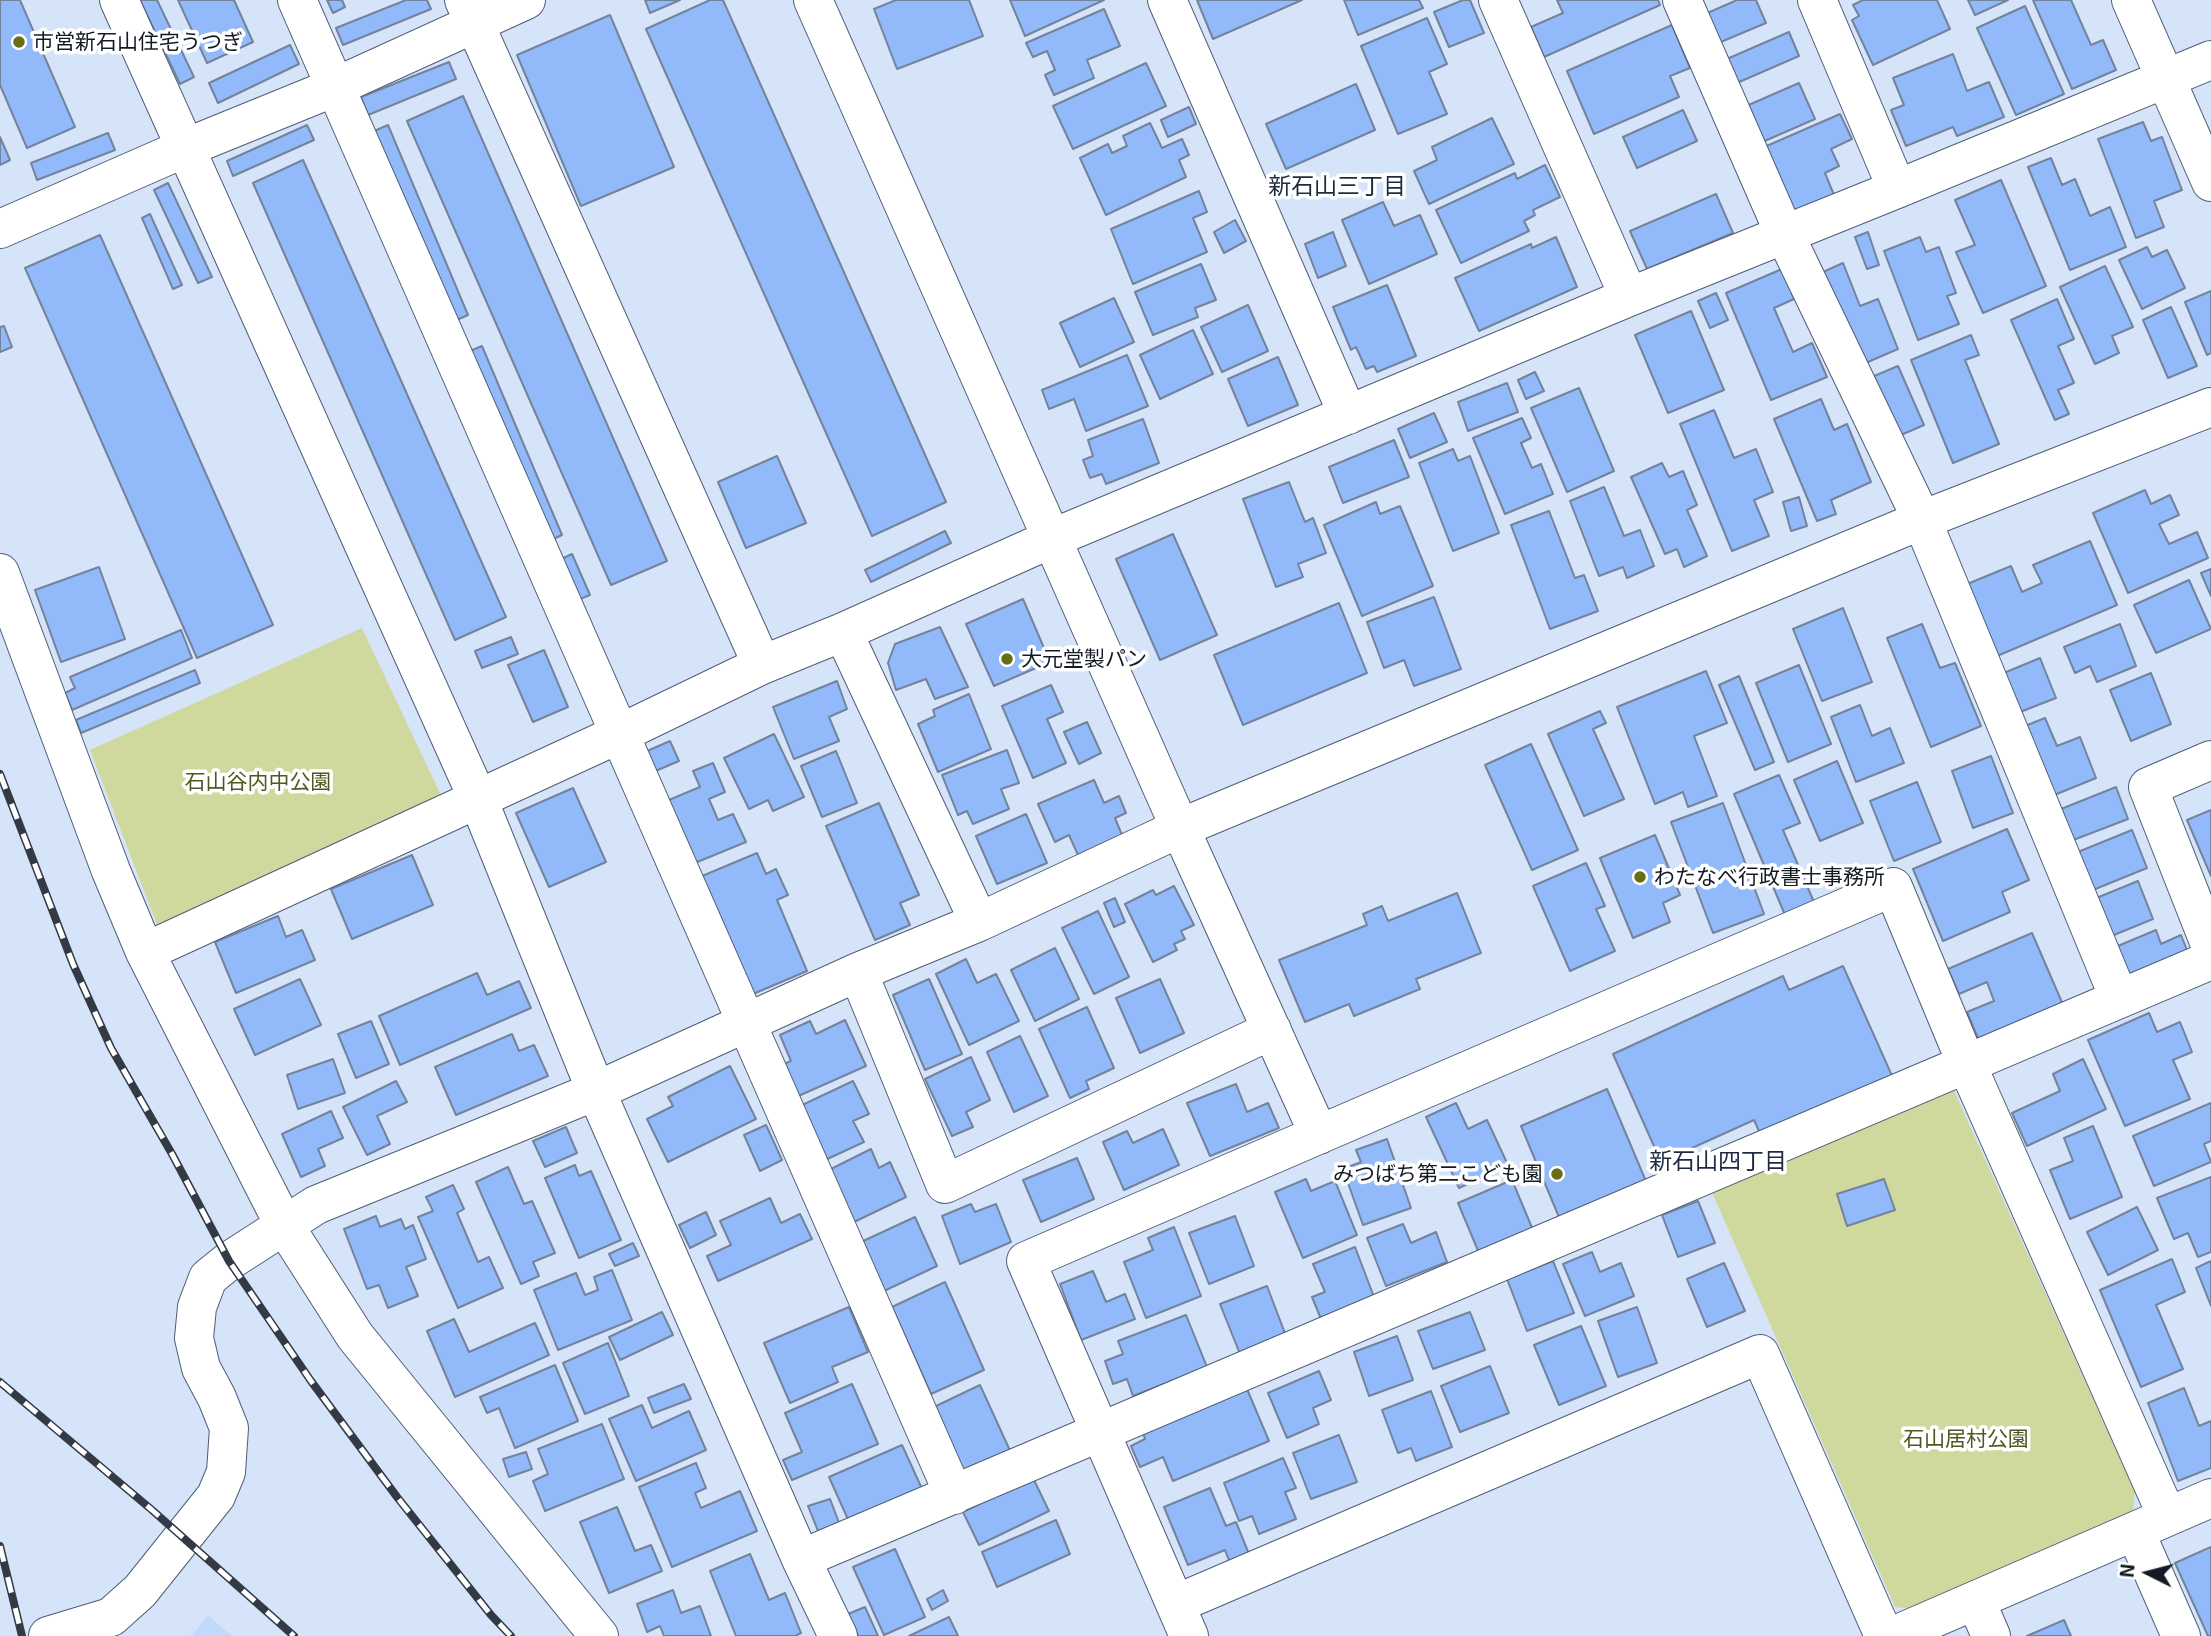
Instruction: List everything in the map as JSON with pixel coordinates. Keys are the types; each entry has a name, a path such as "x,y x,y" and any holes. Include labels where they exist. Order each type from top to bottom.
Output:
{"street":[{"path":"119,0 478,799 596,1091 838,1636"},
{"path":"297,0 954,1495"},
{"path":"0,229 185,148 335,87 469,11 526,0"},
{"path":"813,0 1319,1135"},
{"path":"1167,0 1348,415"},
{"path":"1498,0 1629,297"},
{"path":"1682,0 1784,233 1922,520 2119,998"},
{"path":"1817,0 1897,189"},
{"path":"2131,0 2211,182"},
{"path":"469,11 762,665"},
{"path":"145,951 619,734 762,665 843,632 1053,538 1784,233 2211,60"},
{"path":"48,1636 123,1627 141,1591 216,1496 226,1472 229,1428 201,1368 194,1338 197,1307 208,1278 316,1205 596,1091 858,972 979,922 1180,828 1922,520 2211,407"},
{"path":"0,573 111,871 145,951 284,1225 355,1335 599,1636"},
{"path":"843,632 979,922"},
{"path":"2211,760 2148,787 2211,947"},
{"path":"1884,1636 1760,1354 1182,1620 1026,1261 1893,887 2151,1523 2181,1636"},
{"path":"802,1559 2211,960"},
{"path":"858,972 945,1184 1272,1030"},
{"path":"1893,1636 2211,1498"},
{"path":"1976,1601 1991,1636"}],"shaded area":[{"path":"208,1615 232,1636 191,1636"}],"green space":[{"name":"石山谷内中公園","path":"362,628 446,806 161,935 90,750"},
{"name":"石山居村公園","path":"1951,1084 2135,1492 2133,1512 1914,1609 1895,1607 1710,1188"}],"building":[{"name":"市営新石山住宅うつぎ","path":"0,0 20,0 75,127 27,148 0,85"},
{"path":"140,0 157,0 194,77 180,84"},
{"path":"178,0 234,0 253,42 207,63"},
{"path":"327,0 342,0 345,7 333,13"},
{"path":"406,0 427,0 431,9 343,45 336,28"},
{"path":"645,0 680,0 650,13"},
{"path":"710,0 723,0 946,502 872,536 646,29"},
{"path":"896,0 969,0 983,36 897,69 874,9"},
{"path":"1010,0 1104,0 1025,36"},
{"path":"1197,0 1302,0 1213,39"},
{"path":"1344,0 1419,0 1423,8 1358,35"},
{"path":"1463,0 1470,0 1484,33 1449,47 1434,12"},
{"path":"1557,0 1658,0 1660,5 1544,57 1531,27 1563,13"},
{"path":"1737,0 1756,0 1766,23 1716,44 1703,15"},
{"path":"1863,0 1937,0 1950,29 1873,65 1852,20 1859,16 1853,5"},
{"path":"1968,0 2008,0 1975,15"},
{"path":"2033,0 2071,0 2091,45 2103,40 2116,70 2072,89"},
{"path":"2025,6 2064,94 2016,115 1977,28"},
{"path":"1104,9 1120,46 1087,60 1094,78 1054,95 1045,75 1055,70 1047,51 1033,57 1026,43"},
{"path":"610,15 674,167 581,206 517,55"},
{"path":"1427,18 1447,64 1429,72 1447,114 1398,134 1361,46"},
{"path":"1672,25 1690,68 1670,76 1679,97 1594,134 1567,71"},
{"path":"1789,32 1799,56 1730,86 1720,62"},
{"path":"290,45 299,64 218,103 209,83"},
{"path":"1953,54 1967,91 1989,82 2004,117 1957,136 1953,127 1906,146 1891,110 1904,105 1893,78"},
{"path":"449,62 456,79 368,115 361,97"},
{"path":"1146,63 1166,106 1073,149 1053,106"},
{"path":"1799,83 1815,119 1760,143 1744,107"},
{"path":"1356,84 1375,130 1286,169 1266,124"},
{"path":"463,96 667,561 611,585 407,121"},
{"path":"1189,107 1196,124 1168,137 1161,120"},
{"path":"1683,110 1697,141 1637,168 1623,137"},
{"path":"1840,114 1852,139 1831,149 1839,166 1825,173 1834,195 1790,214 1762,148"},
{"path":"1492,118 1514,164 1429,204 1414,171 1437,160 1432,147"},
{"path":"2143,122 2151,141 2162,137 2182,190 2154,201 2164,227 2136,238 2098,139"},
{"path":"1150,123 1162,148 1182,139 1189,155 1179,160 1186,177 1106,215 1080,158 1108,144 1112,153 1127,146 1123,136"},
{"path":"307,125 314,140 233,176 227,161"},
{"path":"388,125 468,315 452,322 372,132"},
{"path":"108,133 115,150 37,180 31,163"},
{"path":"0,137 10,160 0,165"},
{"path":"2051,158 2062,185 2075,179 2090,216 2110,207 2126,247 2070,270 2028,167"},
{"path":"303,160 506,617 455,640 253,183"},
{"path":"1545,165 1560,197 1533,210 1535,215 1524,221 1529,231 1461,263 1436,210 1515,173 1517,179"},
{"path":"2001,180 2046,286 1983,313 1956,252 1975,245 1955,200"},
{"path":"168,183 212,277 198,283 154,190"},
{"path":"1199,191 1207,212 1193,218 1207,252 1133,284 1111,229"},
{"path":"1716,194 1733,233 1647,269 1630,231"},
{"path":"1383,202 1394,226 1420,215 1437,254 1369,284 1342,220"},
{"path":"150,214 182,285 173,289 142,218"},
{"path":"1235,220 1246,241 1224,253 1214,232"},
{"path":"1333,232 1346,266 1318,278 1305,244"},
{"path":"1868,232 1879,265 1867,269 1855,237"},
{"path":"100,235 273,625 197,658 25,268"},
{"path":"1556,237 1577,287 1479,331 1455,278 1531,244 1532,248"},
{"path":"1920,237 1926,252 1939,247 1956,293 1947,296 1959,324 1918,340 1884,251"},
{"path":"2147,247 2152,257 2167,250 2185,288 2142,309 2119,260"},
{"path":"1843,263 1860,306 1878,299 1898,349 1861,365 1823,272"},
{"path":"1201,264 1216,300 1195,308 1198,317 1153,335 1135,292"},
{"path":"2105,266 2133,327 2112,336 2119,353 2095,364 2060,287"},
{"path":"1782,269 1794,299 1774,308 1793,352 1812,343 1827,377 1771,400 1726,293"},
{"path":"1387,285 1416,356 1377,372 1374,366 1366,369 1356,347 1351,350 1333,307"},
{"path":"2211,291 2211,353 2207,355 2185,302"},
{"path":"1716,293 1728,320 1710,328 1698,301"},
{"path":"1114,298 1134,342 1080,367 1060,323"},
{"path":"2057,299 2074,339 2058,346 2074,383 2058,390 2069,414 2055,420 2011,320"},
{"path":"1248,305 1268,351 1222,372 1201,327"},
{"path":"2171,307 2197,366 2168,378 2143,320"},
{"path":"1691,311 1724,390 1668,413 1635,335"},
{"path":"4,326 12,347 0,352 0,327"},
{"path":"1193,330 1213,374 1160,399 1140,355"},
{"path":"1971,335 1979,355 1965,360 1999,444 1953,463 1911,360"},
{"path":"482,346 562,535 545,543 465,353"},
{"path":"1127,355 1148,406 1086,431 1074,399 1049,409 1042,390"},
{"path":"1278,357 1298,405 1248,426 1228,379"},
{"path":"1898,366 1924,425 1894,438 1867,379"},
{"path":"1535,372 1544,391 1526,399 1518,380"},
{"path":"1507,383 1518,412 1468,431 1458,402"},
{"path":"1579,388 1614,471 1567,492 1531,408"},
{"path":"1821,399 1834,430 1847,424 1871,482 1831,500 1836,514 1817,521 1774,419"},
{"path":"1714,410 1734,458 1756,449 1773,492 1754,500 1769,536 1732,551 1680,424"},
{"path":"1434,413 1447,442 1410,458 1398,429"},
{"path":"1522,418 1531,438 1521,443 1532,468 1541,464 1553,494 1505,514 1473,438"},
{"path":"1143,419 1159,463 1106,484 1102,474 1090,478 1083,460 1093,456 1088,440"},
{"path":"1394,440 1409,477 1343,503 1329,467"},
{"path":"1453,449 1458,461 1470,456 1499,533 1453,551 1419,463"},
{"path":"777,456 806,523 746,548 718,482"},
{"path":"1662,463 1669,477 1683,471 1697,505 1687,510 1707,556 1684,567 1677,549 1665,554 1631,477"},
{"path":"1289,482 1305,522 1313,518 1326,553 1298,564 1303,577 1276,587 1243,499"},
{"path":"1604,487 1624,536 1640,530 1654,566 1627,578 1623,567 1599,576 1570,501"},
{"path":"2145,490 2151,504 2170,495 2179,515 2159,524 2169,544 2197,532 2208,558 2128,593 2093,513"},
{"path":"1799,497 1807,526 1791,531 1783,502"},
{"path":"1376,502 1380,514 1400,506 1433,586 1362,616 1324,525"},
{"path":"1549,511 1575,578 1584,575 1598,611 1550,629 1511,525"},
{"path":"945,531 951,543 871,582 865,570"},
{"path":"1173,534 1217,635 1160,660 1116,559"},
{"path":"2090,541 2117,605 1990,659 1960,587 2011,566 2022,592 2042,583 2033,565"},
{"path":"572,554 590,595 575,601 557,561"},
{"path":"99,567 125,639 61,662 35,590"},
{"path":"2211,569 2211,596 2201,573"},
{"path":"2189,580 2211,629 2156,653 2134,605"},
{"path":"1434,597 1461,669 1414,686 1404,660 1384,668 1367,622"},
{"path":"1023,599 1050,662 994,686 966,624"},
{"path":"1339,603 1367,673 1243,725 1214,655"},
{"path":"1843,608 1872,682 1822,701 1793,629"},
{"path":"1922,624 1940,668 1955,663 1981,726 1931,747 1887,638"},
{"path":"2120,624 2136,666 2097,682 2090,666 2075,673 2064,647"},
{"path":"940,627 968,687 935,699 926,679 896,690 888,663 895,644"},
{"path":"181,630 192,658 72,710 65,693 75,688 70,677"},
{"path":"511,637 518,654 482,668 475,651"},
{"path":"544,650 568,707 533,722 508,665"},
{"path":"2040,658 2056,698 2015,714 1999,675"},
{"path":"1799,665 1831,744 1788,762 1756,683"},
{"path":"195,670 200,683 81,733 76,720"},
{"path":"1706,671 1727,723 1694,736 1717,796 1688,807 1683,792 1655,804 1617,707"},
{"path":"2151,673 2171,724 2131,741 2110,690"},
{"path":"1739,676 1774,762 1755,770 1719,685"},
{"path":"837,681 847,709 829,717 839,741 794,759 773,707"},
{"path":"1051,685 1063,712 1047,719 1066,763 1033,778 1002,706"},
{"path":"969,694 991,749 938,772 918,724 935,716 933,710"},
{"path":"1860,705 1872,736 1890,728 1904,763 1856,782 1831,717"},
{"path":"1600,711 1606,723 1593,729 1624,799 1584,816 1548,734"},
{"path":"2045,718 2057,746 2080,737 2096,778 2047,798 2020,728"},
{"path":"1087,722 1101,753 1079,764 1064,732"},
{"path":"774,734 804,797 773,811 768,800 749,809 724,758"},
{"path":"670,741 679,761 646,775 638,755"},
{"path":"1531,744 1578,850 1532,870 1485,765"},
{"path":"1007,750 1019,783 1001,789 1009,809 973,824 967,811 958,815 942,775"},
{"path":"836,751 857,803 822,817 801,766"},
{"path":"1991,756 2013,813 1973,828 1952,771"},
{"path":"1837,761 1863,823 1820,841 1794,780"},
{"path":"713,763 725,792 709,799 718,820 733,814 746,842 690,865 664,802 700,787 693,771"},
{"path":"1779,775 1800,823 1783,830 1814,902 1785,915 1734,794"},
{"path":"1094,780 1104,803 1119,796 1126,813 1115,818 1122,835 1078,855 1069,835 1055,842 1038,804"},
{"path":"1917,782 1941,842 1894,861 1870,801"},
{"path":"2116,787 2128,819 2068,842 2056,811"},
{"path":"573,788 606,862 549,887 516,813"},
{"path":"879,803 919,895 900,903 910,925 875,940 826,826"},
{"path":"1723,803 1764,914 1713,933 1671,822"},
{"path":"2211,810 2211,876 2187,820"},
{"path":"1026,814 1047,863 997,884 976,836"},
{"path":"2007,829 2029,880 2002,892 2010,912 1943,941 1913,869"},
{"path":"2132,830 2147,868 2088,892 2073,854"},
{"name":"わたなべ行政書士事務所","path":"1655,835 1680,895 1663,903 1670,922 1633,938 1600,858"},
{"path":"757,853 766,874 776,869 788,895 777,900 807,971 746,997 695,879"},
{"path":"412,855 433,905 352,939 331,889"},
{"path":"1586,863 1605,906 1596,909 1615,951 1570,971 1533,886"},
{"path":"2138,881 2153,919 2109,937 2094,899"},
{"path":"1174,886 1194,925 1181,931 1185,939 1174,944 1177,950 1153,962 1125,904 1153,890 1156,895"},
{"path":"1457,893 1481,953 1416,979 1420,989 1354,1016 1349,1004 1305,1022 1279,960 1367,925 1363,914 1382,906 1388,921"},
{"path":"1115,898 1125,922 1114,927 1104,903"},
{"path":"1098,911 1129,977 1094,994 1062,928"},
{"path":"278,916 286,937 302,930 315,960 236,993 215,942"},
{"path":"2156,930 2161,944 2181,935 2189,955 2128,981 2113,948"},
{"path":"2032,933 2064,1007 1980,1043 1967,1012 1994,1001 1987,982 1959,994 1948,969"},
{"path":"1055,948 1079,999 1035,1021 1011,970"},
{"path":"966,959 977,983 996,974 1019,1021 969,1045 936,974"},
{"path":"1843,966 1893,1078 1762,1138 1754,1120 1661,1162 1613,1054 1783,976 1789,990"},
{"path":"477,973 487,995 519,981 531,1008 400,1065 379,1016"},
{"path":"300,979 321,1025 255,1055 234,1009"},
{"path":"929,979 962,1054 925,1070 893,995"},
{"path":"1160,979 1184,1033 1140,1053 1116,998"},
{"path":"1087,1007 1114,1068 1086,1081 1089,1089 1070,1098 1039,1029"},
{"path":"2149,1013 2157,1032 2180,1022 2192,1052 2173,1060 2190,1099 2125,1126 2088,1040"},
{"path":"845,1020 866,1066 796,1097 781,1065 791,1061 780,1035 810,1021 816,1034"},
{"path":"371,1021 389,1064 356,1078 338,1034"},
{"path":"512,1034 519,1051 534,1045 548,1076 456,1115 435,1067"},
{"path":"1020,1036 1048,1096 1014,1112 987,1052"},
{"path":"971,1057 990,1100 966,1112 973,1127 952,1136 925,1079"},
{"path":"333,1059 345,1093 298,1109 287,1075"},
{"path":"2083,1059 2106,1109 2027,1146 2012,1113 2060,1091 2053,1074"},
{"path":"730,1066 756,1119 668,1162 647,1119 673,1106 668,1097"},
{"path":"396,1081 407,1102 377,1116 390,1144 367,1155 343,1107"},
{"path":"853,1081 869,1114 853,1121 864,1142 823,1161 798,1107"},
{"path":"1236,1084 1247,1112 1268,1103 1279,1128 1210,1156 1187,1103"},
{"path":"1607,1089 1648,1186 1561,1222 1521,1126"},
{"path":"1456,1103 1468,1129 1487,1120 1508,1165 1459,1188 1426,1117"},
{"path":"2211,1103 2211,1141 2204,1144 2211,1162 2154,1186 2133,1136"},
{"path":"331,1111 343,1138 318,1149 325,1166 301,1177 282,1134"},
{"path":"766,1125 782,1160 760,1171 744,1135"},
{"path":"2093,1126 2122,1197 2070,1219 2050,1170 2073,1161 2064,1138"},
{"path":"566,1127 577,1153 545,1167 533,1141"},
{"path":"1163,1129 1179,1165 1124,1190 1103,1142 1127,1131 1133,1143"},
{"path":"1387,1139 1411,1208 1363,1225 1343,1169 1361,1162 1356,1150"},
{"path":"871,1149 879,1168 890,1162 906,1197 854,1222 829,1170"},
{"path":"1077,1158 1094,1199 1041,1222 1023,1180"},
{"path":"575,1165 579,1176 591,1171 621,1240 579,1258 545,1178"},
{"path":"508,1167 524,1204 532,1201 555,1253 533,1262 539,1276 521,1284 476,1182"},
{"path":"2211,1177 2211,1252 2198,1257 2188,1233 2174,1239 2157,1198"},
{"path":"1306,1179 1311,1191 1335,1181 1357,1235 1303,1258 1275,1192"},
{"path":"1884,1179 1895,1210 1847,1226 1837,1194"},
{"path":"1512,1180 1533,1230 1479,1253 1458,1203"},
{"path":"453,1185 464,1209 457,1213 478,1262 489,1257 503,1288 458,1308 418,1217 433,1211 426,1197"},
{"path":"770,1198 781,1223 800,1214 812,1239 718,1281 707,1256 731,1245 720,1221"},
{"path":"1698,1201 1715,1243 1678,1257 1662,1215"},
{"path":"971,1204 975,1212 996,1204 1011,1242 960,1264 942,1216"},
{"path":"2137,1207 2158,1250 2108,1275 2087,1232"},
{"path":"706,1212 716,1235 690,1248 679,1225"},
{"path":"376,1216 380,1227 401,1219 405,1229 413,1225 426,1259 406,1267 418,1296 388,1308 379,1285 367,1289 344,1229"},
{"path":"1235,1216 1254,1266 1209,1284 1189,1233"},
{"path":"915,1217 937,1266 884,1291 861,1242"},
{"path":"1403,1224 1411,1243 1436,1232 1447,1262 1386,1286 1367,1238"},
{"path":"1174,1227 1201,1296 1146,1318 1124,1262 1153,1250 1148,1238"},
{"path":"633,1243 639,1256 615,1266 609,1254"},
{"path":"1355,1247 1374,1297 1321,1319 1312,1297 1325,1292 1313,1264"},
{"path":"1592,1252 1600,1272 1621,1263 1634,1296 1585,1316 1563,1264"},
{"path":"2172,1259 2185,1292 2156,1305 2183,1369 2141,1387 2100,1290"},
{"path":"1553,1261 1574,1313 1527,1331 1507,1279"},
{"path":"2211,1261 2211,1306 2196,1268"},
{"path":"1724,1263 1745,1311 1707,1327 1687,1279"},
{"path":"612,1270 632,1320 558,1350 534,1290 576,1273 585,1295 598,1290 594,1277"},
{"path":"1093,1271 1106,1302 1125,1294 1135,1319 1081,1340 1060,1284"},
{"path":"945,1282 984,1370 931,1394 892,1307"},
{"path":"1267,1286 1286,1336 1240,1354 1220,1304"},
{"path":"849,1307 868,1352 832,1367 838,1382 790,1403 764,1343"},
{"path":"1637,1307 1657,1363 1618,1377 1598,1321"},
{"path":"662,1312 673,1335 620,1360 609,1337"},
{"path":"1470,1312 1485,1350 1433,1369 1418,1331"},
{"path":"1186,1315 1207,1367 1133,1396 1127,1379 1113,1384 1105,1361 1123,1354 1118,1341"},
{"path":"454,1319 469,1352 535,1323 549,1355 455,1397 427,1331"},
{"path":"1581,1326 1606,1386 1559,1405 1534,1345"},
{"path":"1397,1336 1413,1380 1369,1396 1354,1352"},
{"path":"608,1343 629,1396 585,1414 563,1363"},
{"path":"555,1365 578,1421 515,1448 499,1408 487,1413 480,1397"},
{"path":"1490,1366 1509,1413 1460,1432 1441,1386"},
{"path":"1319,1371 1331,1400 1313,1408 1319,1424 1287,1438 1268,1393"},
{"path":"684,1384 691,1399 654,1413 648,1398"},
{"path":"852,1384 878,1444 792,1480 783,1460 802,1452 785,1413"},
{"path":"980,1385 1012,1455 966,1476 934,1407"},
{"path":"2184,1388 2199,1426 2211,1421 2211,1468 2178,1481 2148,1403"},
{"path":"1247,1389 1269,1441 1173,1481 1163,1457 1140,1467 1131,1446 1145,1439 1143,1432"},
{"path":"1431,1391 1452,1447 1416,1461 1411,1448 1398,1453 1382,1410"},
{"path":"642,1405 652,1428 689,1411 706,1450 636,1481 609,1419"},
{"path":"602,1424 624,1479 545,1511 533,1481 548,1474 538,1449"},
{"path":"1339,1435 1357,1482 1311,1499 1293,1453"},
{"path":"902,1445 923,1491 850,1524 829,1477"},
{"path":"526,1452 532,1469 509,1477 503,1459"},
{"path":"1283,1458 1296,1488 1285,1492 1296,1519 1259,1534 1252,1516 1239,1521 1224,1483"},
{"path":"696,1463 706,1488 695,1493 701,1508 740,1491 757,1531 672,1567 639,1487"},
{"path":"1033,1478 1049,1511 979,1545 963,1512"},
{"path":"1210,1488 1226,1526 1236,1522 1249,1554 1230,1563 1225,1550 1188,1565 1164,1507"},
{"path":"830,1499 841,1528 820,1536 808,1506"},
{"path":"617,1507 635,1551 651,1545 662,1571 609,1593 580,1522"},
{"path":"1056,1520 1070,1554 997,1587 982,1552"},
{"path":"2211,1547 2211,1636 2208,1636 2175,1563"},
{"path":"895,1549 925,1617 884,1635 853,1567"},
{"path":"750,1554 769,1600 785,1593 801,1633 795,1636 736,1636 710,1571"},
{"path":"673,1590 681,1613 700,1606 711,1636 664,1636 660,1626 647,1632 637,1604"},
{"path":"943,1590 948,1601 932,1610 927,1599"},
{"path":"865,1607 878,1636 858,1636 848,1614"},
{"path":"949,1617 958,1636 909,1636"},
{"path":"2064,1620 2071,1636 2027,1636"}],"railway":[{"path":"0,774 73,964 111,1048 229,1261 311,1381 397,1497 491,1615 511,1636"},
{"path":"0,1382 152,1510 294,1636"},
{"path":"0,1546 22,1636"}],"place":[{"name":"市営新石山住宅うつぎ","path":"19,42"},
{"name":"大元堂製パン","path":"1007,659"},
{"name":"わたなべ行政書士事務所","path":"1640,877"},
{"name":"みつばち第二こども園","path":"1557,1174"}],"district":[{"name":"新石山三丁目","path":"1337,186"},
{"name":"新石山四丁目","path":"1718,1161"}]}
